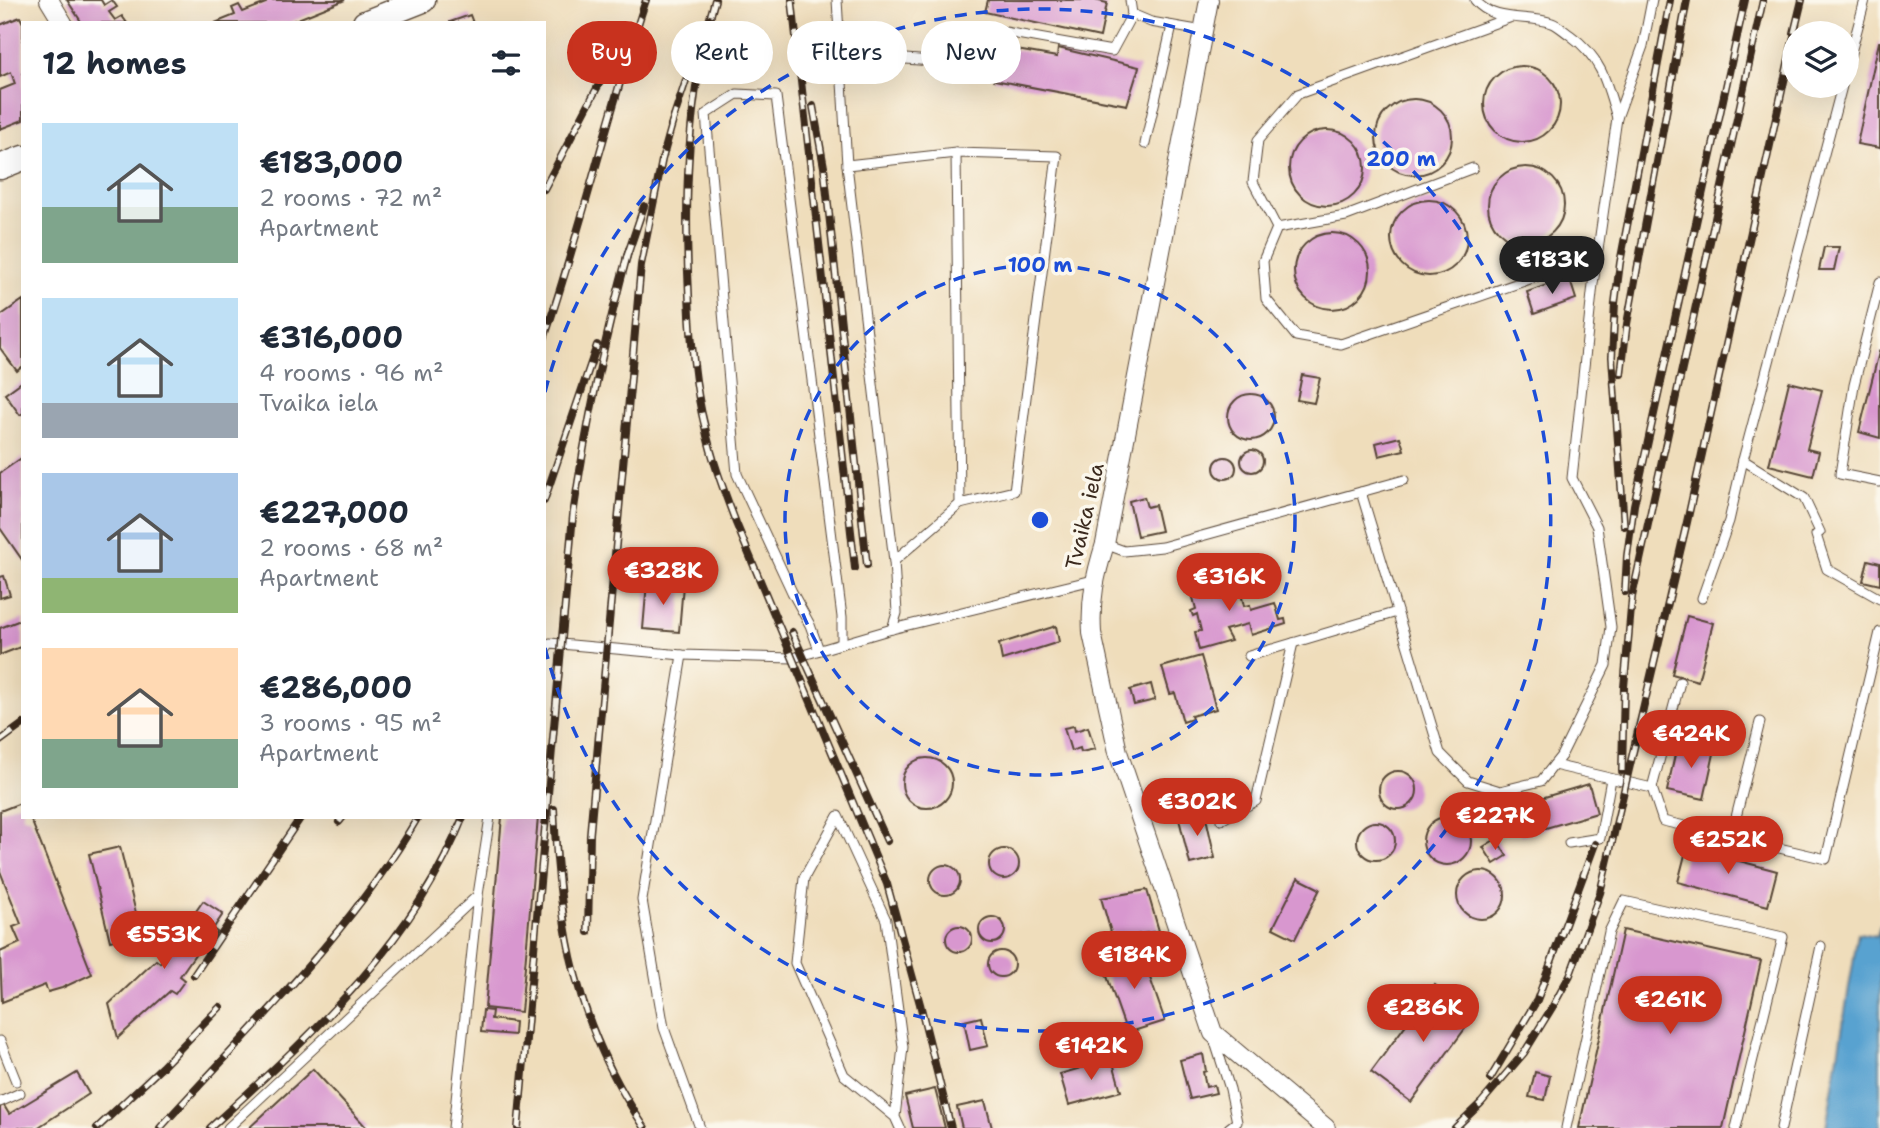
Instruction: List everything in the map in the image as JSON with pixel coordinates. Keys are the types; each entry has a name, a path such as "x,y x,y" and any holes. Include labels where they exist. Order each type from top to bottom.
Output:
{"street":[{"path":"50,0 62,21"},
{"path":"370,21 423,0"},
{"name":"Tvaika iela","path":"1209,0 1105,544 1093,580 1091,612 1092,632 1118,752 1213,1033"},
{"path":"0,167 21,159"},
{"path":"1213,1033 1326,1128"}],"lane":[{"path":"837,0 839,21"},
{"path":"907,59 945,62 977,27 1112,51 1132,14 1130,0"},
{"path":"1475,0 1479,6 1509,18 1552,23 1585,46 1604,73 1617,118"},
{"path":"1361,492 1440,753 1468,781 1500,791 1541,781 1561,756 1606,665 1611,627 1597,527 1572,478 1597,256 1617,118 1643,46 1652,0"},
{"path":"1859,22 1865,0"},
{"path":"1132,14 1151,22 1203,31"},
{"path":"1277,228 1253,182 1258,140 1298,94 1509,18"},
{"path":"1145,144 1172,26"},
{"path":"843,84 847,165 894,561 897,612 892,629"},
{"path":"819,650 810,625 737,474 706,114 737,94 776,96 842,617 842,643"},
{"path":"1702,598 1729,521 1839,98"},
{"path":"847,165 956,153 1057,156 1014,491 960,504 894,561"},
{"path":"956,153 960,504"},
{"path":"1277,228 1346,216 1473,168"},
{"path":"1277,228 1263,261 1266,299 1296,336 1341,344 1597,256"},
{"path":"1880,282 1854,385 1840,474 1880,482"},
{"path":"1743,460 1804,498 1820,532 1816,535 1827,569 1880,598"},
{"path":"1105,544 1124,551 1162,547 1404,480"},
{"path":"546,649 551,643 682,655 793,658 892,629 1093,580"},
{"path":"1249,656 1397,612"},
{"path":"1680,682 1652,788 1663,821 1826,859 1880,632"},
{"path":"1221,820 1256,801 1293,643"},
{"path":"682,655 642,900 664,1028 700,1128"},
{"path":"1731,837 1760,722"},
{"path":"1554,765 1652,788"},
{"path":"1570,843 1600,838 1611,779"},
{"path":"895,1117 903,1047 886,920 838,816 804,877 795,963 844,1075 895,1117 900,1128"},
{"path":"453,1128 478,895 490,819"},
{"path":"228,1128 478,895"},
{"path":"1566,1128 1609,932 1624,901 1783,937 1736,1128"},
{"path":"1781,1128 1821,946"},
{"path":"1213,1033 1230,1089 1237,1126"},
{"path":"0,1041 16,1081"},
{"path":"0,1102 20,1093"}],"water":[{"path":"1880,925 1880,1128 1826,1128 1858,933 1877,936"}],"building":[{"path":"67,0 101,0 104,5 112,0 117,7 109,12 115,20 122,16 126,21 81,21"},
{"path":"265,0 345,0 293,21 220,21 235,15 232,8 239,5 243,12 266,3"},
{"path":"988,0 1095,0 1107,3 1100,37 985,12"},
{"path":"470,15 472,21 453,21"},
{"path":"20,17 22,21 21,121 0,129 0,90 15,84 11,72 0,77 0,25"},
{"path":"1880,42 1880,148 1857,144"},
{"path":"1058,48 1139,67 1127,105 1015,84 1021,84 1021,51 1057,57"},
{"path":"1522,66 1537,69 1549,77 1557,89 1560,104 1557,119 1549,131 1537,139 1522,142 1507,139 1495,131 1487,119 1484,104 1487,89 1495,77 1507,69"},
{"path":"1414,99 1429,102 1441,110 1449,122 1452,137 1449,152 1441,164 1429,172 1414,175 1399,172 1387,164 1379,152 1376,137 1379,122 1387,110 1399,102"},
{"path":"1320,130 1334,130 1348,136 1359,147 1365,168 1362,183 1354,195 1334,206 1320,206 1306,200 1295,189 1289,175 1289,161 1295,147 1306,136"},
{"path":"1526,167 1541,170 1553,178 1561,190 1564,205 1561,220 1553,232 1541,240 1526,243 1511,240 1499,232 1491,220 1488,205 1491,190 1499,178 1511,170"},
{"path":"1422,200 1436,200 1450,206 1461,217 1467,238 1464,253 1456,265 1436,276 1422,276 1408,270 1397,259 1391,245 1391,231 1397,217 1408,206"},
{"path":"1332,233 1347,236 1359,244 1367,256 1370,271 1367,286 1359,298 1347,306 1332,309 1317,306 1305,298 1297,286 1294,271 1297,256 1305,244 1317,236"},
{"path":"1824,247 1839,247 1834,270 1819,270"},
{"path":"1569,277 1576,299 1534,314 1527,292"},
{"path":"21,301 21,368 17,371 0,348 0,316"},
{"path":"1880,353 1880,438 1859,432"},
{"path":"1302,375 1320,378 1314,403 1297,400"},
{"path":"21,382 21,414 20,415 5,394"},
{"path":"1789,382 1822,390 1807,449 1819,452 1813,476 1769,465"},
{"path":"1251,394 1267,401 1274,417 1267,433 1251,440 1235,433 1228,417 1235,401"},
{"path":"1400,437 1404,450 1379,456 1376,443"},
{"path":"1252,450 1260,453 1263,461 1260,469 1252,472 1244,469 1241,461 1244,453"},
{"path":"1225,457 1233,460 1236,468 1233,476 1225,479 1217,476 1214,468 1217,460"},
{"path":"21,458 21,558 0,528 0,473"},
{"path":"1144,497 1147,507 1155,505 1161,531 1137,536 1129,501"},
{"path":"1868,560 1880,563 1880,585 1863,581"},
{"path":"4,576 10,595 0,598 0,577"},
{"path":"1237,578 1238,582 1243,581 1245,588 1240,589 1244,606 1250,605 1251,610 1275,603 1280,620 1285,619 1286,624 1251,635 1248,624 1225,630 1231,641 1199,650 1195,632 1201,631 1197,614 1193,616 1191,611 1196,609 1191,590"},
{"path":"647,582 683,585 679,632 643,629"},
{"path":"1687,616 1713,623 1698,681 1672,674"},
{"path":"21,620 21,647 0,655 0,628"},
{"path":"1056,626 1059,642 1002,660 999,644"},
{"path":"1201,656 1216,709 1191,716 1192,719 1183,722 1175,693 1170,694 1162,667"},
{"path":"1151,684 1155,700 1134,705 1130,690"},
{"path":"1074,726 1075,731 1088,727 1095,749 1081,752 1080,748 1071,751 1064,728"},
{"path":"1678,741 1715,749 1704,799 1667,791"},
{"path":"927,758 945,765 952,783 945,801 927,808 909,801 902,783 909,765"},
{"path":"1398,771 1412,776 1417,790 1412,804 1398,809 1384,804 1379,790 1384,776"},
{"path":"1589,784 1597,813 1522,835 1514,806"},
{"path":"21,803 21,819 31,819 92,974 62,988 48,992 45,985 2,1002 0,952 20,943 13,927 21,924 0,871 0,811"},
{"path":"1205,813 1215,858 1190,864 1179,819"},
{"path":"1447,817 1464,824 1471,841 1464,858 1447,865 1430,858 1423,841 1430,824"},
{"path":"502,819 538,819 521,1012 485,1008"},
{"path":"1376,822 1390,827 1395,841 1390,855 1376,860 1362,855 1357,841 1362,827"},
{"path":"1496,839 1507,856 1494,864 1483,847"},
{"path":"120,847 141,934 110,941 89,854"},
{"path":"1687,847 1777,871 1768,906 1678,882"},
{"path":"1004,849 1015,853 1019,864 1015,875 1004,879 993,875 989,864 993,853"},
{"path":"945,865 956,869 960,880 956,891 945,895 934,891 930,880 934,869"},
{"path":"1481,871 1498,878 1505,895 1498,912 1481,919 1464,912 1457,895 1464,878"},
{"path":"1298,878 1320,889 1295,939 1273,928"},
{"path":"1147,890 1159,931 1113,939 1101,898"},
{"path":"203,901 223,914 213,929 217,932 212,940 207,937 180,976 185,980 175,994 170,991 118,1038 109,1004 156,960 160,963"},
{"path":"992,917 1001,921 1005,930 1001,939 992,943 983,939 979,930 983,921"},
{"path":"959,926 968,930 972,939 968,948 959,952 950,948 946,939 950,930"},
{"path":"1623,930 1761,961 1723,1128 1579,1128"},
{"path":"1140,949 1165,1021 1127,1033 1102,962"},
{"path":"1001,951 1010,955 1014,964 1010,973 1001,977 992,973 988,964 992,955"},
{"path":"1435,985 1475,1015 1411,1102 1371,1072"},
{"path":"483,1010 492,1011 491,1019 515,1022 514,1035 481,1032"},
{"path":"981,1017 988,1046 970,1050 964,1021"},
{"path":"1203,1054 1206,1087 1214,1085 1216,1093 1190,1099 1180,1060"},
{"path":"1112,1059 1121,1091 1069,1105 1060,1074"},
{"path":"313,1069 367,1128 249,1128"},
{"path":"1535,1072 1550,1076 1545,1100 1529,1097"},
{"path":"77,1073 89,1094 37,1128 0,1128 0,1106 3,1104 9,1114"},
{"path":"935,1089 945,1128 913,1128 905,1096"},
{"path":"985,1101 992,1128 962,1128 957,1107"}],"railway":[{"path":"546,333 646,0"},
{"path":"715,0 698,72 688,183 691,328 701,411 715,463 736,523 887,884 951,1128"},
{"path":"792,0 855,568"},
{"path":"1624,526 1612,357 1615,303 1620,263 1670,0"},
{"path":"1621,374 1627,324 1687,0"},
{"path":"1625,592 1634,505 1745,0"},
{"path":"1622,771 1624,687 1632,597 1763,0"},
{"path":"1797,21 1802,0"},
{"path":"546,185 599,84"},
{"path":"671,126 685,84"},
{"path":"1455,1128 1481,1103 1524,1053 1570,975 1600,893 1687,522 1782,91"},
{"path":"813,106 824,167 867,565"},
{"path":"588,932 590,834 641,265 662,160 674,117"},
{"path":"626,259 644,206"},
{"path":"546,816 573,515 597,381 629,249"},
{"path":"546,495 597,345"},
{"path":"792,632 887,841"},
{"path":"0,741 21,725"},
{"path":"554,809 561,896 576,976 602,1052 621,1090 645,1128"},
{"path":"194,975 300,819"},
{"path":"160,1128 330,940 362,900 417,819"},
{"path":"210,1128 320,1023 387,948 442,863 462,819"},
{"path":"518,1128 546,819"},
{"path":"1490,1079 1537,1000 1595,844"},
{"path":"97,1128 220,1007"}]}
